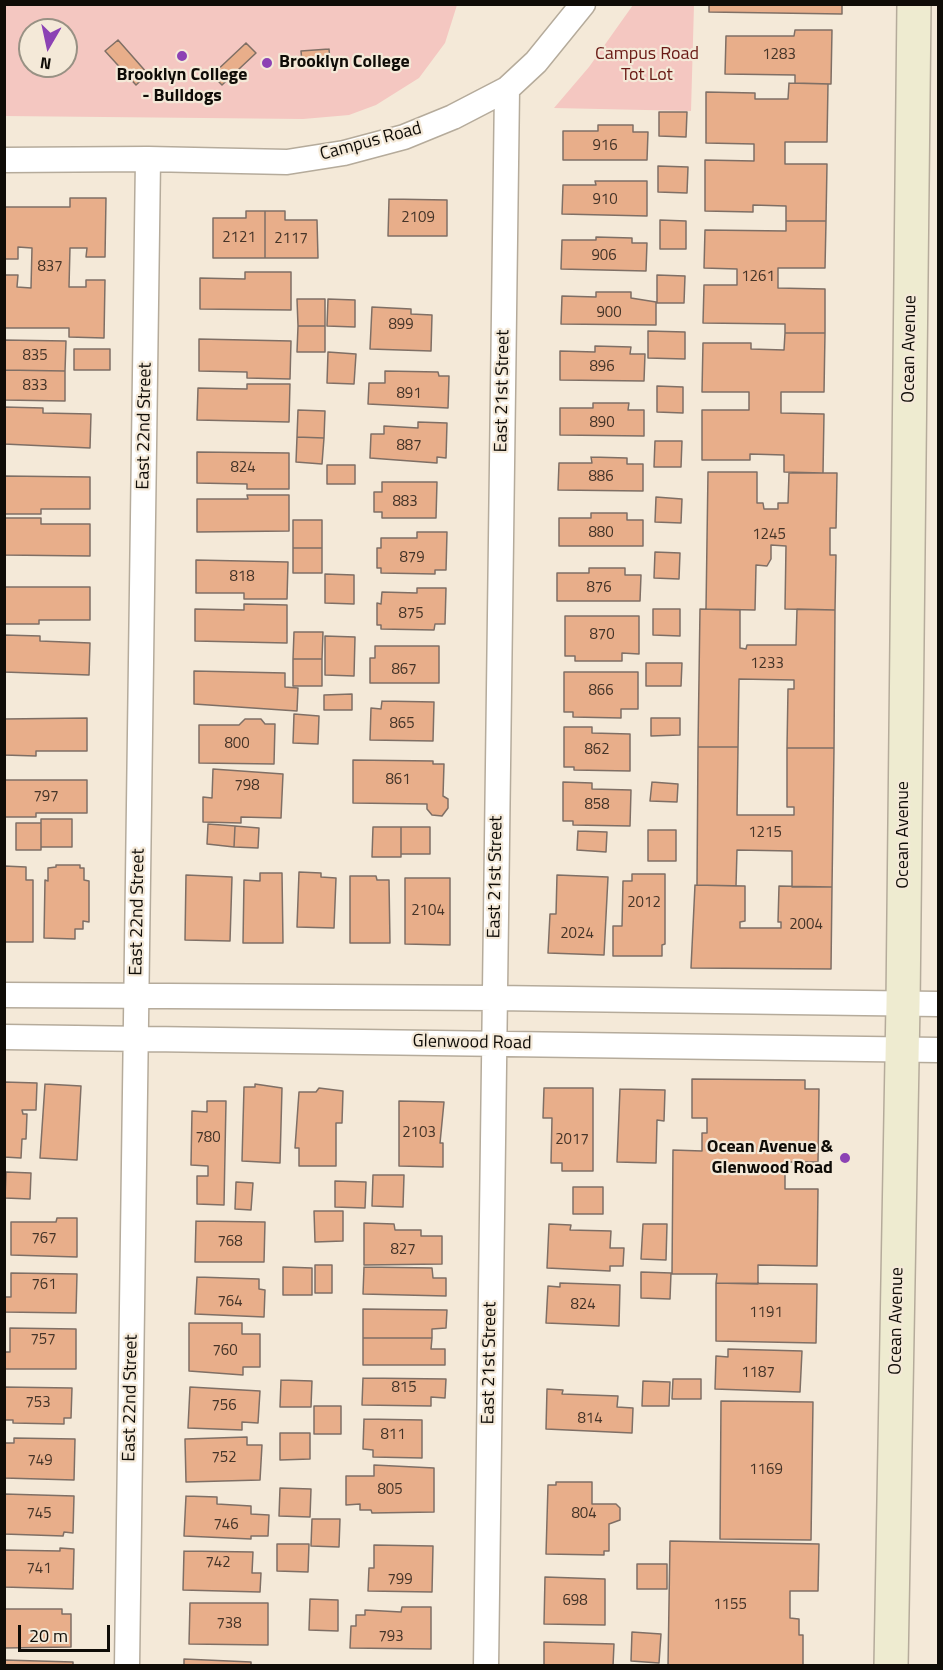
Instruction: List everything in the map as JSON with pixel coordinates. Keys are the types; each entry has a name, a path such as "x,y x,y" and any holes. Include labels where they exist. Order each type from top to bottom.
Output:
{"main road":[{"name":"Ocean Avenue","path":"891,1665 903,1004 914,4"}],"street":[{"name":"Campus Road","path":"4,160 148,159 287,162 344,153 404,136 443,121 507,89 536,62 583,4"},
{"name":"East 21st Street","path":"486,1665 507,89"},
{"name":"East 22nd Street","path":"127,1665 148,159"},
{"path":"4,995 939,1004"},
{"name":"Glenwood Road","path":"4,1037 939,1050"}],"green space":[{"name":"Brooklyn College","path":"5,5 457,5 445,43 419,78 376,105 349,115 303,119 5,116"},
{"name":"Campus Road Tot Lot","path":"633,5 694,5 691,111 554,108 589,67"}],"building":[{"path":"709,4 842,4 842,14 709,12"},
{"path":"795,30 832,30 831,84 795,83 795,75 725,74 726,36 794,36"},
{"path":"118,40 148,74 136,85 105,51"},
{"path":"246,43 256,53 222,85 212,75"},
{"path":"329,49 330,61 302,62 301,51"},
{"path":"789,83 828,84 827,142 785,142 785,164 827,164 826,221 786,221 786,206 753,205 753,212 705,211 705,160 754,161 754,144 706,143 706,92 755,93 755,99 788,99"},
{"path":"659,112 687,112 686,137 659,136"},
{"path":"598,125 633,125 633,132 648,132 647,160 563,160 563,131 598,131"},
{"path":"658,166 688,167 687,193 658,192"},
{"path":"595,181 647,181 647,216 562,214 563,185 596,185"},
{"path":"70,198 106,198 105,257 86,257 87,248 70,248 69,287 86,287 86,280 105,280 104,338 69,337 69,328 4,328 4,275 18,275 17,287 31,288 32,248 18,247 18,259 4,259 4,207 70,207"},
{"path":"389,199 447,200 447,236 388,236"},
{"path":"246,211 265,211 265,258 213,258 213,218 246,218"},
{"path":"265,211 285,211 285,220 317,220 318,258 265,258"},
{"path":"660,220 686,221 686,249 660,249"},
{"path":"786,221 826,221 825,268 778,268 778,288 825,289 825,333 785,333 785,324 703,323 704,285 737,285 737,269 704,268 705,230 786,231"},
{"path":"596,237 632,238 632,243 647,243 646,271 561,269 562,240 596,240"},
{"path":"245,272 291,272 291,310 200,309 200,278 245,279"},
{"path":"657,275 685,276 684,303 657,303"},
{"path":"596,292 631,292 631,298 656,302 656,325 561,324 562,296 596,297"},
{"path":"297,299 325,299 325,326 298,326"},
{"path":"328,299 355,300 355,327 327,326"},
{"path":"372,307 411,309 411,314 432,315 431,351 370,349"},
{"path":"298,326 325,326 325,352 297,352"},
{"path":"648,331 685,332 685,359 648,358"},
{"path":"785,333 825,333 824,392 781,392 781,413 824,414 823,473 784,472 784,455 750,454 750,460 702,460 702,410 749,410 749,392 702,392 703,343 751,343 751,349 784,350"},
{"path":"199,339 291,341 290,379 247,378 247,372 199,371"},
{"path":"4,340 66,341 65,371 4,370"},
{"path":"595,346 631,347 630,354 645,354 644,381 560,380 560,351 595,352"},
{"path":"74,349 110,349 110,370 74,370"},
{"path":"328,352 356,354 354,384 327,383"},
{"path":"4,370 65,371 65,401 4,400"},
{"path":"385,371 438,372 439,376 449,376 448,408 368,404 369,383 385,383"},
{"path":"247,384 290,384 289,422 197,420 198,388 247,389"},
{"path":"657,386 683,387 683,413 657,412"},
{"path":"593,403 629,403 628,410 644,410 644,436 560,435 560,408 593,408"},
{"path":"4,407 43,408 43,413 91,414 90,448 4,444"},
{"path":"298,410 325,411 324,438 297,437"},
{"path":"418,422 447,423 446,458 437,457 437,463 370,458 371,434 384,434 384,426 418,428"},
{"path":"297,437 324,438 322,464 296,462"},
{"path":"655,441 682,441 681,467 654,467"},
{"path":"197,452 289,453 289,489 247,489 247,484 197,483"},
{"path":"591,457 627,458 627,464 643,464 643,491 558,490 559,463 592,463"},
{"path":"327,465 355,465 355,484 327,484"},
{"path":"708,472 757,472 757,503 763,503 764,509 778,509 778,503 788,503 789,473 837,473 836,528 830,528 830,555 836,555 835,610 785,609 786,546 771,545 771,559 767,566 756,565 755,610 706,609"},
{"path":"4,476 90,477 90,509 41,509 41,514 4,514"},
{"path":"382,482 437,482 436,518 382,518 382,512 374,512 374,492 382,492"},
{"path":"247,495 289,495 289,531 197,532 197,499 248,499"},
{"path":"656,497 682,499 681,523 655,522"},
{"path":"591,513 627,513 627,520 643,520 643,546 559,546 559,518 591,518"},
{"path":"4,518 41,518 41,524 90,524 90,556 4,555"},
{"path":"293,520 322,520 322,548 293,548"},
{"path":"417,532 447,532 446,570 435,570 435,574 381,573 381,568 377,568 377,548 381,548 381,538 417,538"},
{"path":"293,548 322,548 322,573 293,573"},
{"path":"655,552 680,553 679,579 654,578"},
{"path":"196,560 288,562 287,599 244,599 244,593 196,593"},
{"path":"589,568 625,568 625,575 641,575 640,601 557,601 557,573 589,573"},
{"path":"325,574 354,575 354,604 325,603"},
{"path":"4,587 90,587 90,620 39,620 39,624 4,624"},
{"path":"417,588 446,588 445,624 435,624 434,630 381,629 381,625 377,625 377,603 381,604 382,592 417,593"},
{"path":"244,604 287,605 287,643 195,641 195,609 244,610"},
{"path":"653,609 680,609 680,636 653,635"},
{"path":"700,609 740,610 740,648 746,649 747,645 796,645 797,609 835,610 834,748 787,748 788,689 794,689 794,680 739,679 738,747 698,747"},
{"path":"565,616 639,616 639,654 622,653 622,661 575,661 575,656 565,656"},
{"path":"294,632 323,632 322,659 293,659"},
{"path":"4,635 40,636 40,641 90,643 89,675 4,672"},
{"path":"325,636 355,637 354,676 325,675"},
{"path":"375,646 439,646 439,683 370,683 370,658 375,658"},
{"path":"293,659 322,659 322,686 293,686"},
{"path":"646,663 682,663 681,686 646,686"},
{"path":"194,671 285,673 285,687 298,688 297,711 194,704"},
{"path":"564,672 638,672 638,709 621,709 621,718 573,717 573,712 564,712"},
{"path":"352,694 352,710 324,710 324,695"},
{"path":"382,701 434,702 433,741 370,740 371,708 381,709"},
{"path":"294,714 319,716 318,744 293,743"},
{"path":"87,718 87,751 36,751 36,756 4,755 4,719"},
{"path":"651,718 680,718 680,735 651,736"},
{"path":"245,719 261,719 265,724 275,724 274,764 199,763 199,725 239,725"},
{"path":"564,727 592,727 592,733 630,734 630,771 574,770 574,767 564,767"},
{"path":"698,747 738,747 737,815 794,815 794,807 787,807 787,748 834,748 832,887 792,887 792,851 737,850 736,886 697,885"},
{"path":"353,760 433,761 433,764 444,764 443,796 448,799 448,808 442,816 432,815 427,809 427,804 353,803"},
{"path":"213,769 283,774 281,818 241,817 241,823 203,822 203,797 212,798"},
{"path":"4,780 87,780 87,813 36,813 36,817 4,817"},
{"path":"563,782 592,783 592,789 631,790 630,826 573,825 573,821 563,821"},
{"path":"652,782 678,784 677,802 650,801"},
{"path":"41,819 72,819 72,847 41,847"},
{"path":"16,823 41,823 41,850 16,850"},
{"path":"208,824 235,826 234,847 207,844"},
{"path":"235,826 259,828 258,848 234,847"},
{"path":"373,827 401,827 401,857 372,857"},
{"path":"401,827 430,827 430,854 401,854"},
{"path":"648,830 676,830 676,861 648,861"},
{"path":"578,831 607,832 606,852 577,850"},
{"path":"56,865 80,865 80,868 84,868 84,880 89,881 89,922 83,921 83,929 75,929 75,939 44,938 45,880 48,881 48,868 56,867"},
{"path":"4,866 26,867 26,880 33,880 33,942 4,942"},
{"path":"299,872 321,873 321,877 336,878 334,928 297,927"},
{"path":"260,873 282,873 283,943 243,943 244,880 260,881"},
{"path":"632,874 665,874 665,944 662,945 662,956 613,956 613,926 622,926 623,881 632,881"},
{"path":"186,875 232,877 230,941 185,940"},
{"path":"557,875 608,877 604,955 548,953 550,914 556,914"},
{"path":"350,876 376,876 377,880 389,880 390,943 350,943"},
{"path":"405,878 450,878 450,945 405,944"},
{"path":"695,885 745,886 745,921 740,922 740,928 781,928 781,922 778,922 779,886 832,887 831,969 691,968"},
{"path":"692,1079 805,1080 805,1089 819,1089 818,1162 785,1162 785,1189 818,1189 817,1266 758,1265 758,1284 716,1283 717,1274 672,1274 673,1150 702,1151 702,1133 707,1133 707,1118 692,1118"},
{"path":"4,1082 37,1083 36,1110 22,1110 23,1114 27,1114 26,1139 22,1139 21,1158 4,1157"},
{"path":"45,1084 81,1086 77,1160 40,1158"},
{"path":"255,1084 282,1088 280,1163 242,1161 244,1087 255,1087"},
{"path":"319,1088 343,1091 342,1123 336,1123 336,1166 299,1166 299,1148 295,1148 299,1092 316,1092"},
{"path":"544,1088 593,1088 593,1171 562,1171 562,1163 551,1163 552,1118 543,1118"},
{"path":"620,1089 665,1090 664,1121 657,1120 656,1163 617,1162"},
{"path":"207,1101 226,1101 224,1205 197,1204 197,1176 208,1176 208,1166 191,1165 192,1111 207,1112"},
{"path":"399,1101 444,1102 440,1143 443,1143 443,1167 399,1166"},
{"path":"6,1172 31,1173 30,1199 5,1198"},
{"path":"373,1175 404,1175 403,1207 372,1206"},
{"path":"335,1181 366,1182 365,1208 335,1207"},
{"path":"236,1182 253,1183 251,1210 235,1209"},
{"path":"573,1187 603,1187 603,1214 573,1214"},
{"path":"314,1211 343,1211 343,1241 315,1242"},
{"path":"57,1218 77,1218 77,1257 11,1255 11,1222 56,1222"},
{"path":"196,1221 265,1222 264,1262 195,1262"},
{"path":"364,1223 394,1224 395,1230 421,1230 421,1236 442,1236 442,1264 364,1265"},
{"path":"549,1224 571,1225 570,1230 611,1231 610,1248 624,1248 623,1266 610,1266 610,1271 547,1268"},
{"path":"643,1224 667,1224 666,1260 641,1259"},
{"path":"315,1265 332,1265 332,1293 315,1293"},
{"path":"283,1267 312,1268 312,1295 283,1295"},
{"path":"364,1267 432,1268 433,1278 446,1278 446,1296 363,1294"},
{"path":"641,1272 671,1273 670,1299 641,1298"},
{"path":"11,1273 77,1274 76,1313 4,1312 4,1297 11,1297"},
{"path":"197,1277 259,1279 259,1289 265,1290 264,1317 195,1314"},
{"path":"560,1283 620,1285 619,1326 546,1323 548,1286 560,1287"},
{"path":"716,1283 817,1284 816,1343 716,1341"},
{"path":"363,1309 447,1310 446,1328 432,1329 432,1338 363,1338"},
{"path":"189,1323 242,1323 242,1334 260,1334 260,1367 243,1367 243,1375 189,1371"},
{"path":"10,1328 76,1329 76,1369 4,1369 4,1352 10,1352"},
{"path":"363,1338 432,1338 431,1349 445,1349 445,1365 363,1365"},
{"path":"728,1349 802,1351 800,1392 715,1389 716,1356 728,1357"},
{"path":"363,1378 446,1379 445,1398 431,1397 431,1406 362,1405"},
{"path":"673,1379 701,1379 701,1399 672,1399"},
{"path":"281,1380 312,1381 311,1407 280,1407"},
{"path":"643,1381 670,1382 669,1406 642,1406"},
{"path":"4,1387 72,1388 71,1418 64,1418 64,1424 13,1423 13,1420 4,1420"},
{"path":"190,1387 260,1391 258,1423 242,1422 242,1430 188,1428"},
{"path":"547,1389 563,1390 562,1394 618,1396 617,1407 633,1408 632,1433 546,1429"},
{"path":"721,1401 813,1402 811,1540 720,1539"},
{"path":"314,1406 341,1406 341,1434 314,1434"},
{"path":"364,1419 422,1420 422,1458 373,1457 373,1450 363,1449"},
{"path":"280,1433 310,1433 310,1459 280,1460"},
{"path":"247,1437 247,1445 262,1445 260,1480 186,1482 185,1439"},
{"path":"14,1438 75,1439 74,1480 4,1478 4,1443 14,1443"},
{"path":"374,1465 434,1468 434,1512 372,1513 371,1510 360,1510 360,1504 346,1505 346,1476 374,1476"},
{"path":"556,1482 592,1482 592,1504 616,1504 620,1508 620,1520 609,1524 609,1551 604,1551 604,1555 546,1554 548,1485 556,1485"},
{"path":"280,1488 311,1489 310,1517 279,1516"},
{"path":"4,1494 74,1496 73,1533 64,1532 63,1536 4,1534"},
{"path":"186,1496 217,1497 217,1504 251,1506 251,1514 269,1515 268,1536 251,1536 251,1539 184,1536"},
{"path":"312,1519 340,1519 339,1547 311,1546"},
{"path":"670,1541 819,1544 818,1591 790,1591 790,1618 799,1619 799,1635 803,1635 803,1666 668,1666"},
{"path":"277,1544 309,1544 308,1572 277,1571"},
{"path":"374,1545 433,1546 432,1592 368,1591 369,1568 374,1568"},
{"path":"60,1548 74,1549 73,1589 4,1587 4,1550 60,1551"},
{"path":"184,1551 253,1552 252,1573 261,1573 260,1592 183,1590"},
{"path":"637,1564 667,1564 667,1589 637,1589"},
{"path":"545,1577 605,1579 605,1625 544,1624"},
{"path":"310,1599 338,1600 338,1631 309,1630"},
{"path":"190,1603 268,1603 268,1645 189,1644"},
{"path":"402,1607 431,1607 431,1649 350,1648 351,1626 356,1626 356,1615 365,1615 365,1610 401,1612"},
{"path":"4,1609 62,1609 62,1614 71,1614 71,1647 4,1648"},
{"path":"632,1632 661,1634 659,1663 631,1661"},
{"path":"544,1642 614,1644 613,1666 544,1666"},
{"path":"184,1659 251,1662 251,1666 184,1666"},
{"path":"4,1660 73,1662 73,1666 4,1666"}],"place":[{"name":"Brooklyn College - Bulldogs","path":"182,56"},
{"name":"Brooklyn College","path":"267,63"},
{"name":"Ocean Avenue & Glenwood Road","path":"845,1158"}]}
